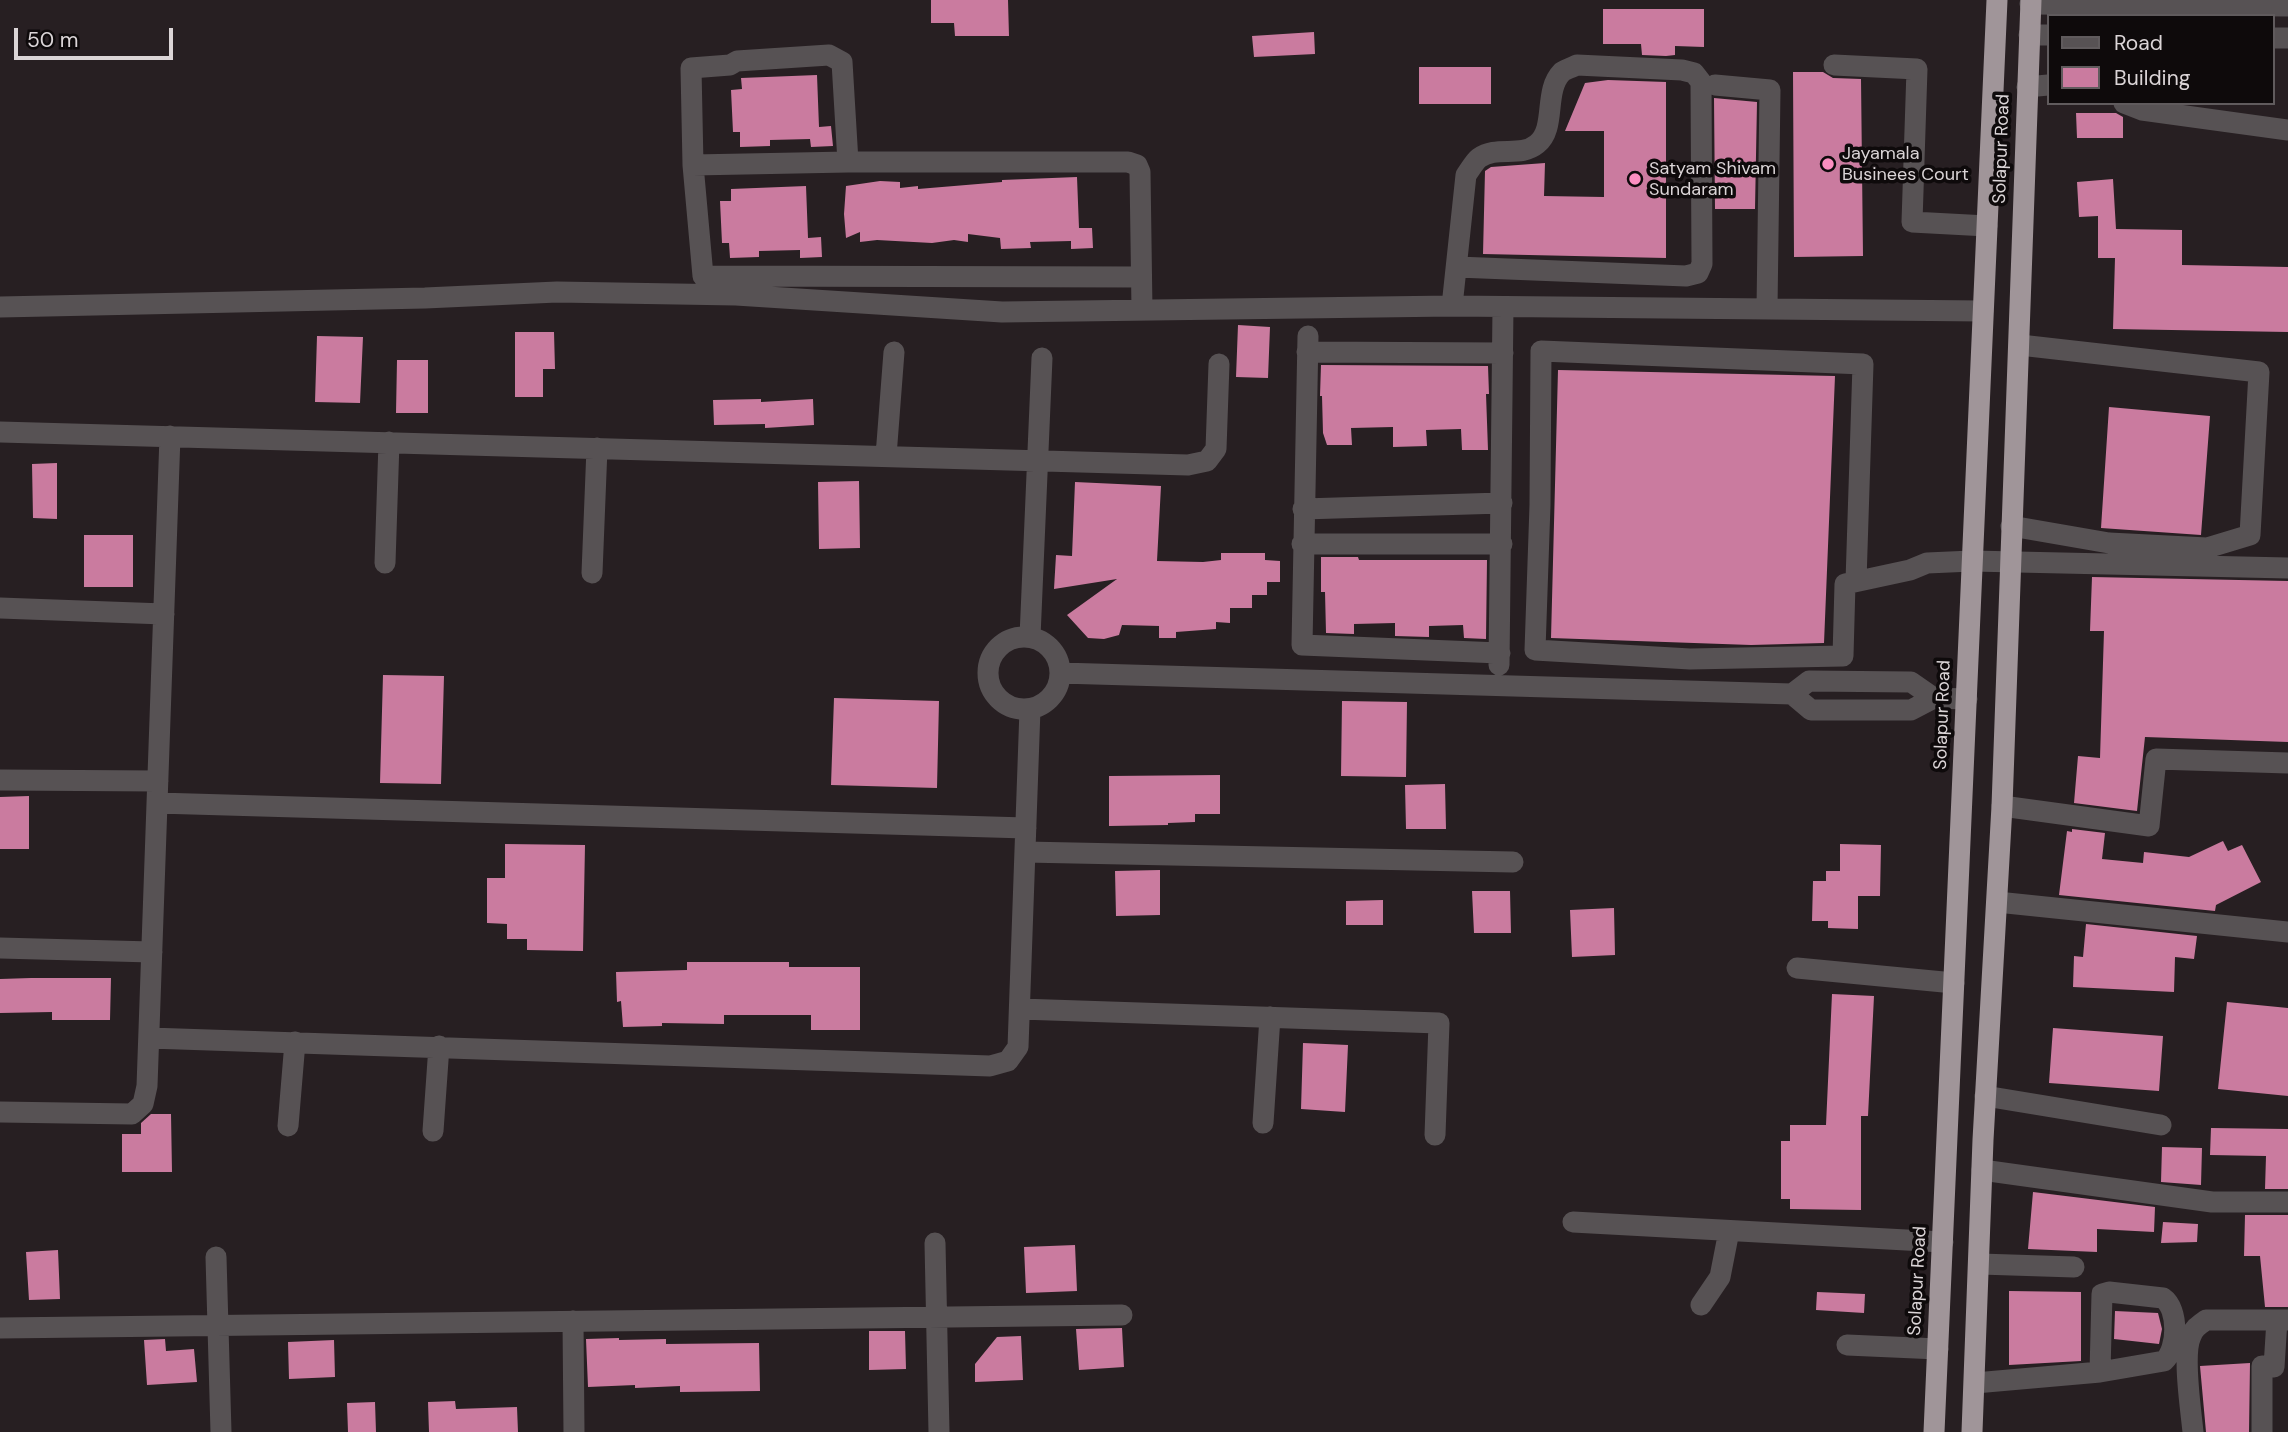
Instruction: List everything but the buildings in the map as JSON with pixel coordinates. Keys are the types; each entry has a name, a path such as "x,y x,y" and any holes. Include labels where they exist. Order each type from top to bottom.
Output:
{"highway":[{"name":"Solapur Road","path":"1934,1432 1997,0"},
{"name":"Solapur Road","path":"1972,1432 1985,1096 2002,806 2020,345 2026,87 2039,35 2030,2"}],"street":[{"path":"2030,2 2288,6"},
{"path":"704,276 692,165 691,68 730,65 737,61 829,55 842,62 848,162"},
{"path":"1452,306 1466,175 1478,158 1492,151 1525,151 1539,142 1548,122 1553,89 1562,72 1577,65 1682,70 1694,73 1701,82 1702,264 1698,273 1686,276 1457,267"},
{"path":"1834,65 1917,69 1912,222 1987,226"},
{"path":"1715,85 1770,90 1767,309"},
{"path":"2026,87 2046,85"},
{"path":"2129,105 2142,110 2288,130"},
{"path":"692,165 1128,162 1137,165 1140,172 1142,310"},
{"path":"704,276 1141,277"},
{"path":"704,276 736,295"},
{"path":"0,307 425,299 557,292 736,295 1002,312 1452,306 1983,311"},
{"path":"1499,685 1503,307"},
{"path":"1500,653 1302,645 1302,544 1308,344 1503,353"},
{"path":"2011,526 2109,543 2207,548 2250,535 2259,372 2020,345"},
{"path":"1856,582 1863,364 1541,351 1535,650 1690,659 1843,656 1846,584 1856,582 1910,570 1927,563 1972,561 2288,568"},
{"path":"886,456 894,352"},
{"path":"1030,637 1042,358"},
{"path":"0,432 1188,465 1207,461 1216,449 1219,364"},
{"path":"0,1112 132,1114 143,1104 147,1086 149,1038 170,436"},
{"path":"385,564 389,442"},
{"path":"592,573 597,448"},
{"path":"1303,509 1502,503"},
{"path":"1302,544 1502,544"},
{"path":"0,608 164,614"},
{"path":"1017,637 1030,637 1041,641 1051,650 1058,660 1060,673 1052,696 1042,705 1018,709 1006,705 996,697 987,673 989,661 1005,642 1017,637"},
{"path":"1060,673 1792,694 1811,710 1911,710 1934,698 1967,699"},
{"path":"1792,694 1809,681 1911,682 1934,698"},
{"path":"149,1038 990,1066 1008,1061 1018,1047 1030,709"},
{"path":"2002,806 2149,826 2156,759 2288,762"},
{"path":"0,780 158,781"},
{"path":"157,803 1026,828"},
{"path":"1025,852 1513,862"},
{"path":"1997,902 2288,932"},
{"path":"0,948 152,952"},
{"path":"1797,968 1954,983"},
{"path":"1020,1009 1439,1023 1435,1135"},
{"path":"1263,1122 1270,1017"},
{"path":"288,1126 295,1042"},
{"path":"433,1131 439,1046"},
{"path":"1985,1096 2161,1125"},
{"path":"1982,1170 2212,1202 2288,1202"},
{"path":"1573,1222 1943,1242"},
{"path":"1701,1305 1720,1278 1729,1231"},
{"path":"935,1243 939,1432"},
{"path":"216,1257 221,1432"},
{"path":"1980,1264 2074,1267"},
{"path":"1975,1383 2100,1372 2157,1364 2169,1357 2174,1335 2172,1309 2168,1301 2163,1298 2109,1292 2102,1294 2100,1372"},
{"path":"0,1328 1122,1315"},
{"path":"2193,1432 2188,1355 2189,1338 2196,1326 2206,1320 2282,1320 2274,1367 2262,1366 2262,1432"},
{"path":"573,1321 574,1432"},
{"path":"1847,1345 1938,1349"}],"place":[{"name":"Jayamala Businees Court","path":"1828,164"},
{"name":"Satyam Shivam Sundaram","path":"1635,179"}]}
